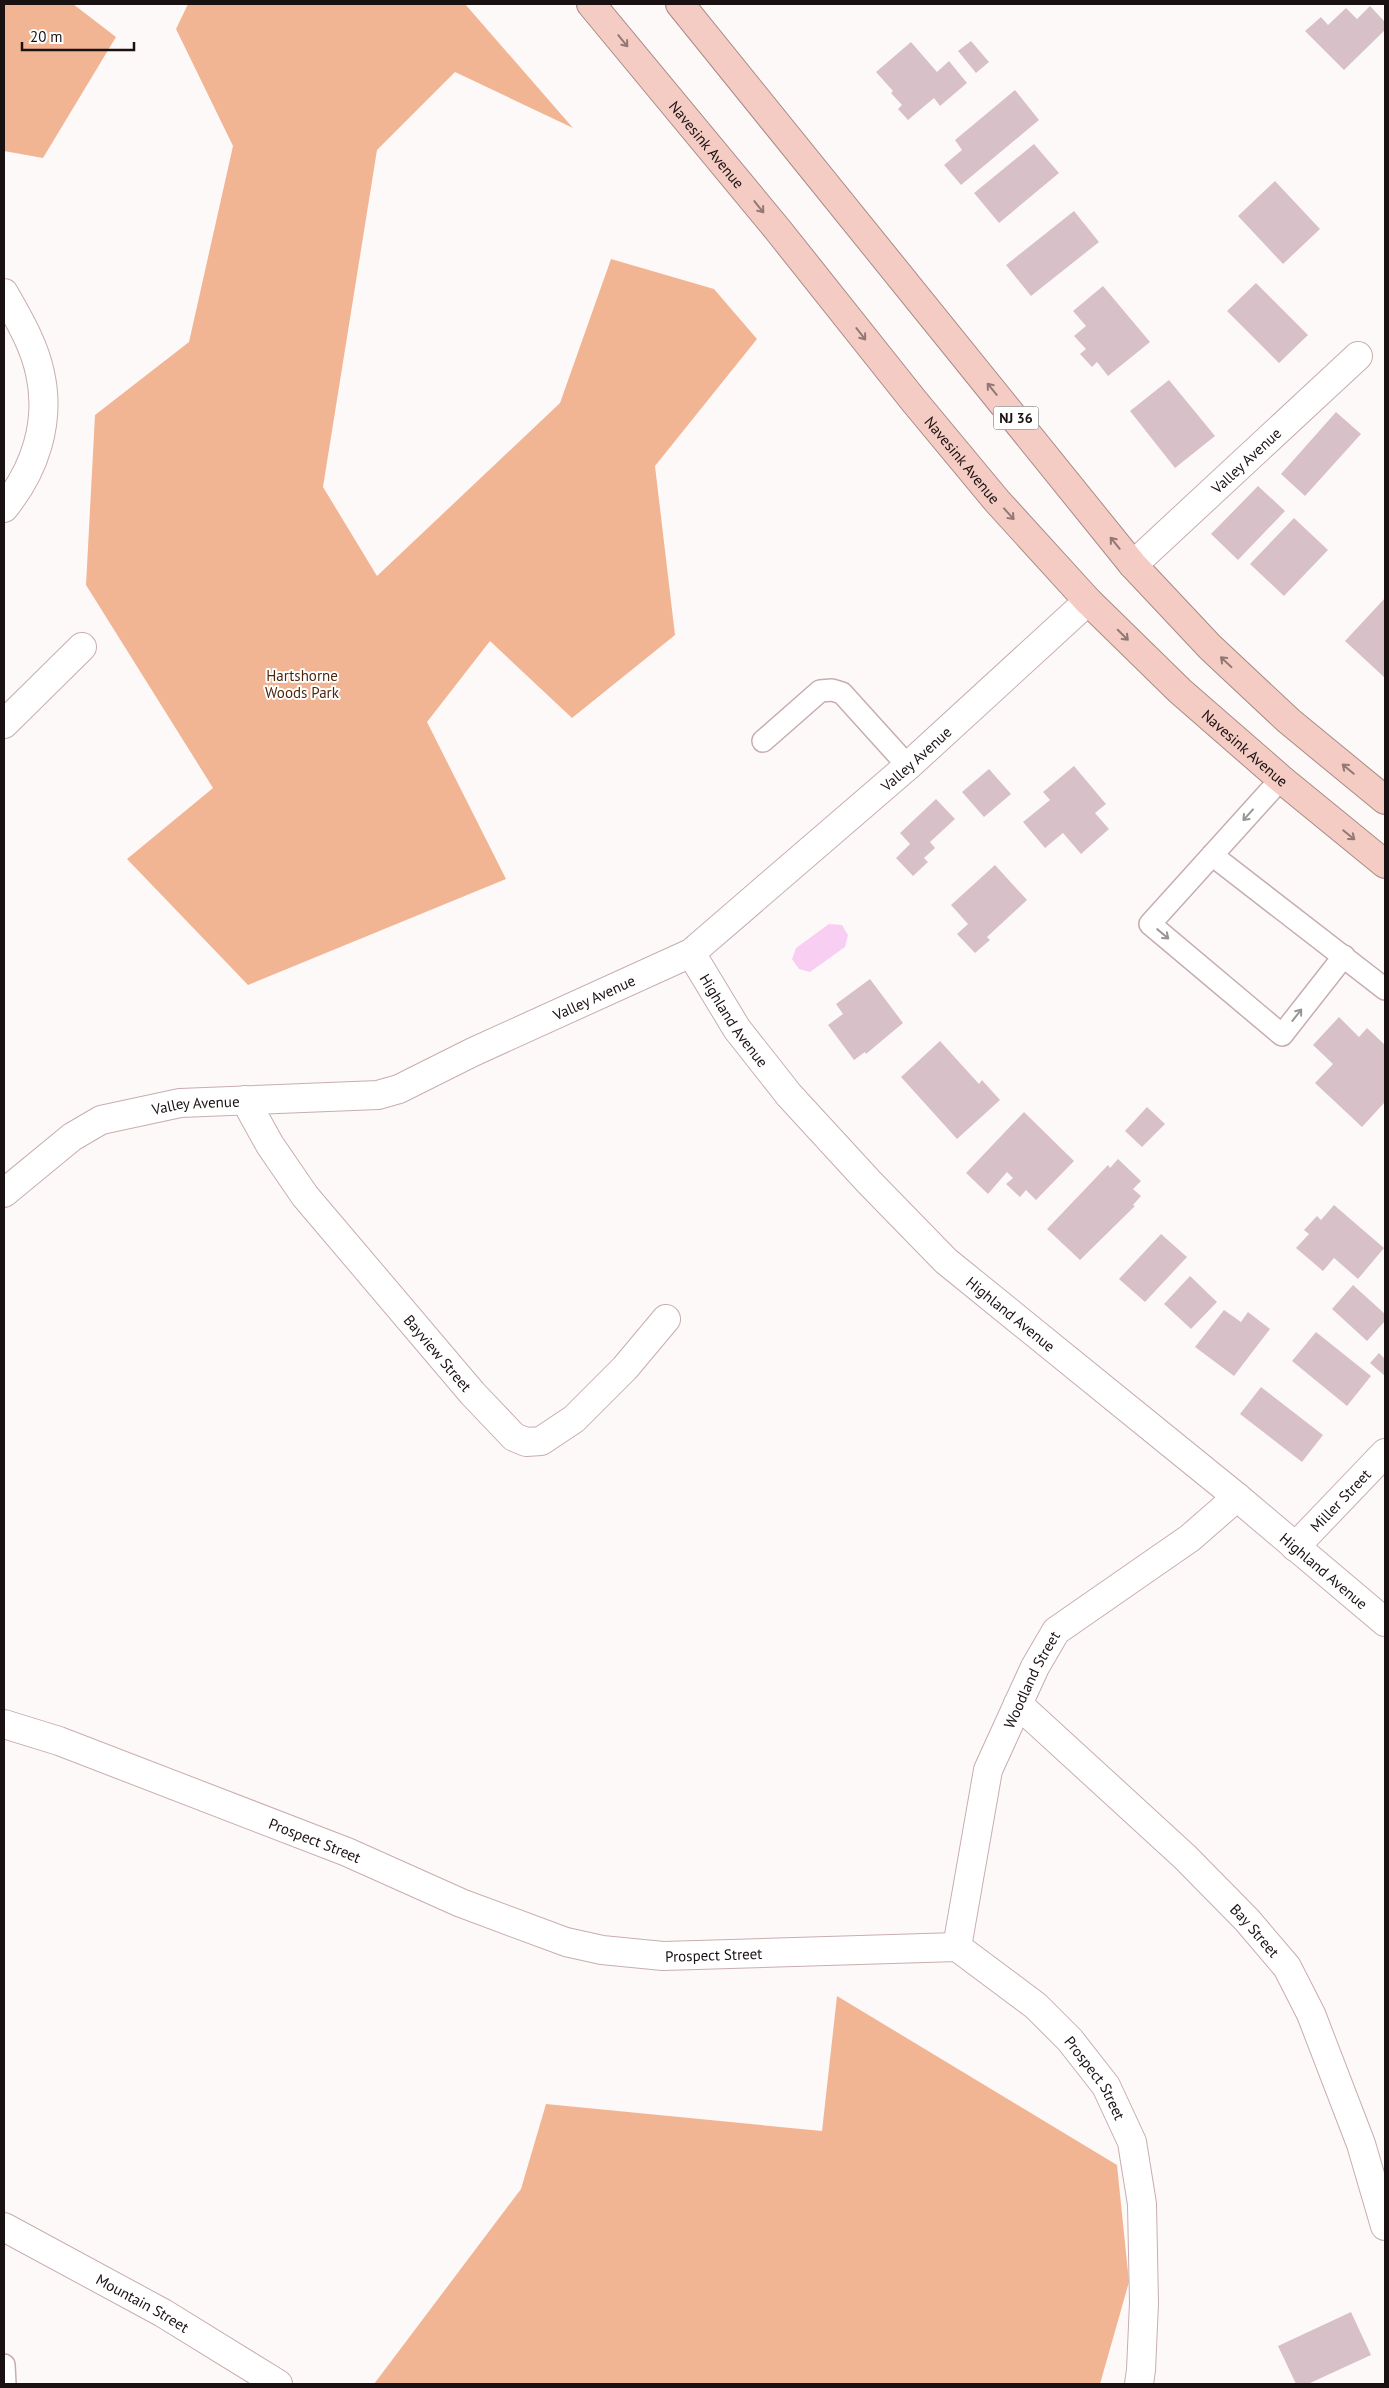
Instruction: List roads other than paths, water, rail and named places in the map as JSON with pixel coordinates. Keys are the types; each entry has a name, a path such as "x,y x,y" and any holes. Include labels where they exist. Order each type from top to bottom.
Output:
{"highway":[{"name":"Navesink Avenue","path":"591,4 778,230 914,401 997,500 1088,600 1180,691 1280,779 1385,864"},
{"name":"NJ 36","path":"680,4 1133,565 1210,648 1289,721 1385,800"}],"street":[{"path":"4,293 24,328 40,373 44,412 38,450 15,495 4,508"},
{"name":"Valley Avenue","path":"1133,565 1358,356"},
{"name":"Valley Avenue","path":"4,1193 72,1137 101,1120 180,1103 378,1095 399,1089 473,1052 691,953 908,766 1088,600"},
{"path":"4,724 82,647"},
{"name":"Highland Avenue","path":"691,953 737,1029 789,1094 869,1182 946,1261 1237,1497 1385,1622"},
{"name":"Bayview Street","path":"246,1100 270,1145 305,1196 473,1394 514,1437 526,1442 541,1441 574,1419 625,1368 666,1319"},
{"name":"Miller Street","path":"1295,1547 1385,1454"},
{"name":"Woodland Street","path":"957,1948 988,1770 1035,1667 1056,1630 1190,1538 1237,1497"},
{"name":"Bay Street","path":"1018,1704 1185,1857 1246,1920 1287,1967 1311,2014 1361,2144 1385,2226"},
{"name":"Prospect Street","path":"4,1724 78,1748 347,1852 461,1903 575,1944 602,1950 663,1956 957,1948 1036,2006 1070,2040 1106,2086 1132,2142 1142,2204 1144,2293 1139,2384"},
{"name":"Mountain Street","path":"4,2226 163,2313 278,2384"}],"lane":[{"path":"763,741 820,691 832,690 842,692 908,766"},
{"path":"1280,779 1150,924 1282,1035 1344,956"},
{"path":"1212,855 1385,989"},
{"path":"4,2365 5,2384"}],"park label":[{"name":"Hartshorne Woods Park","path":"302,684"}]}
